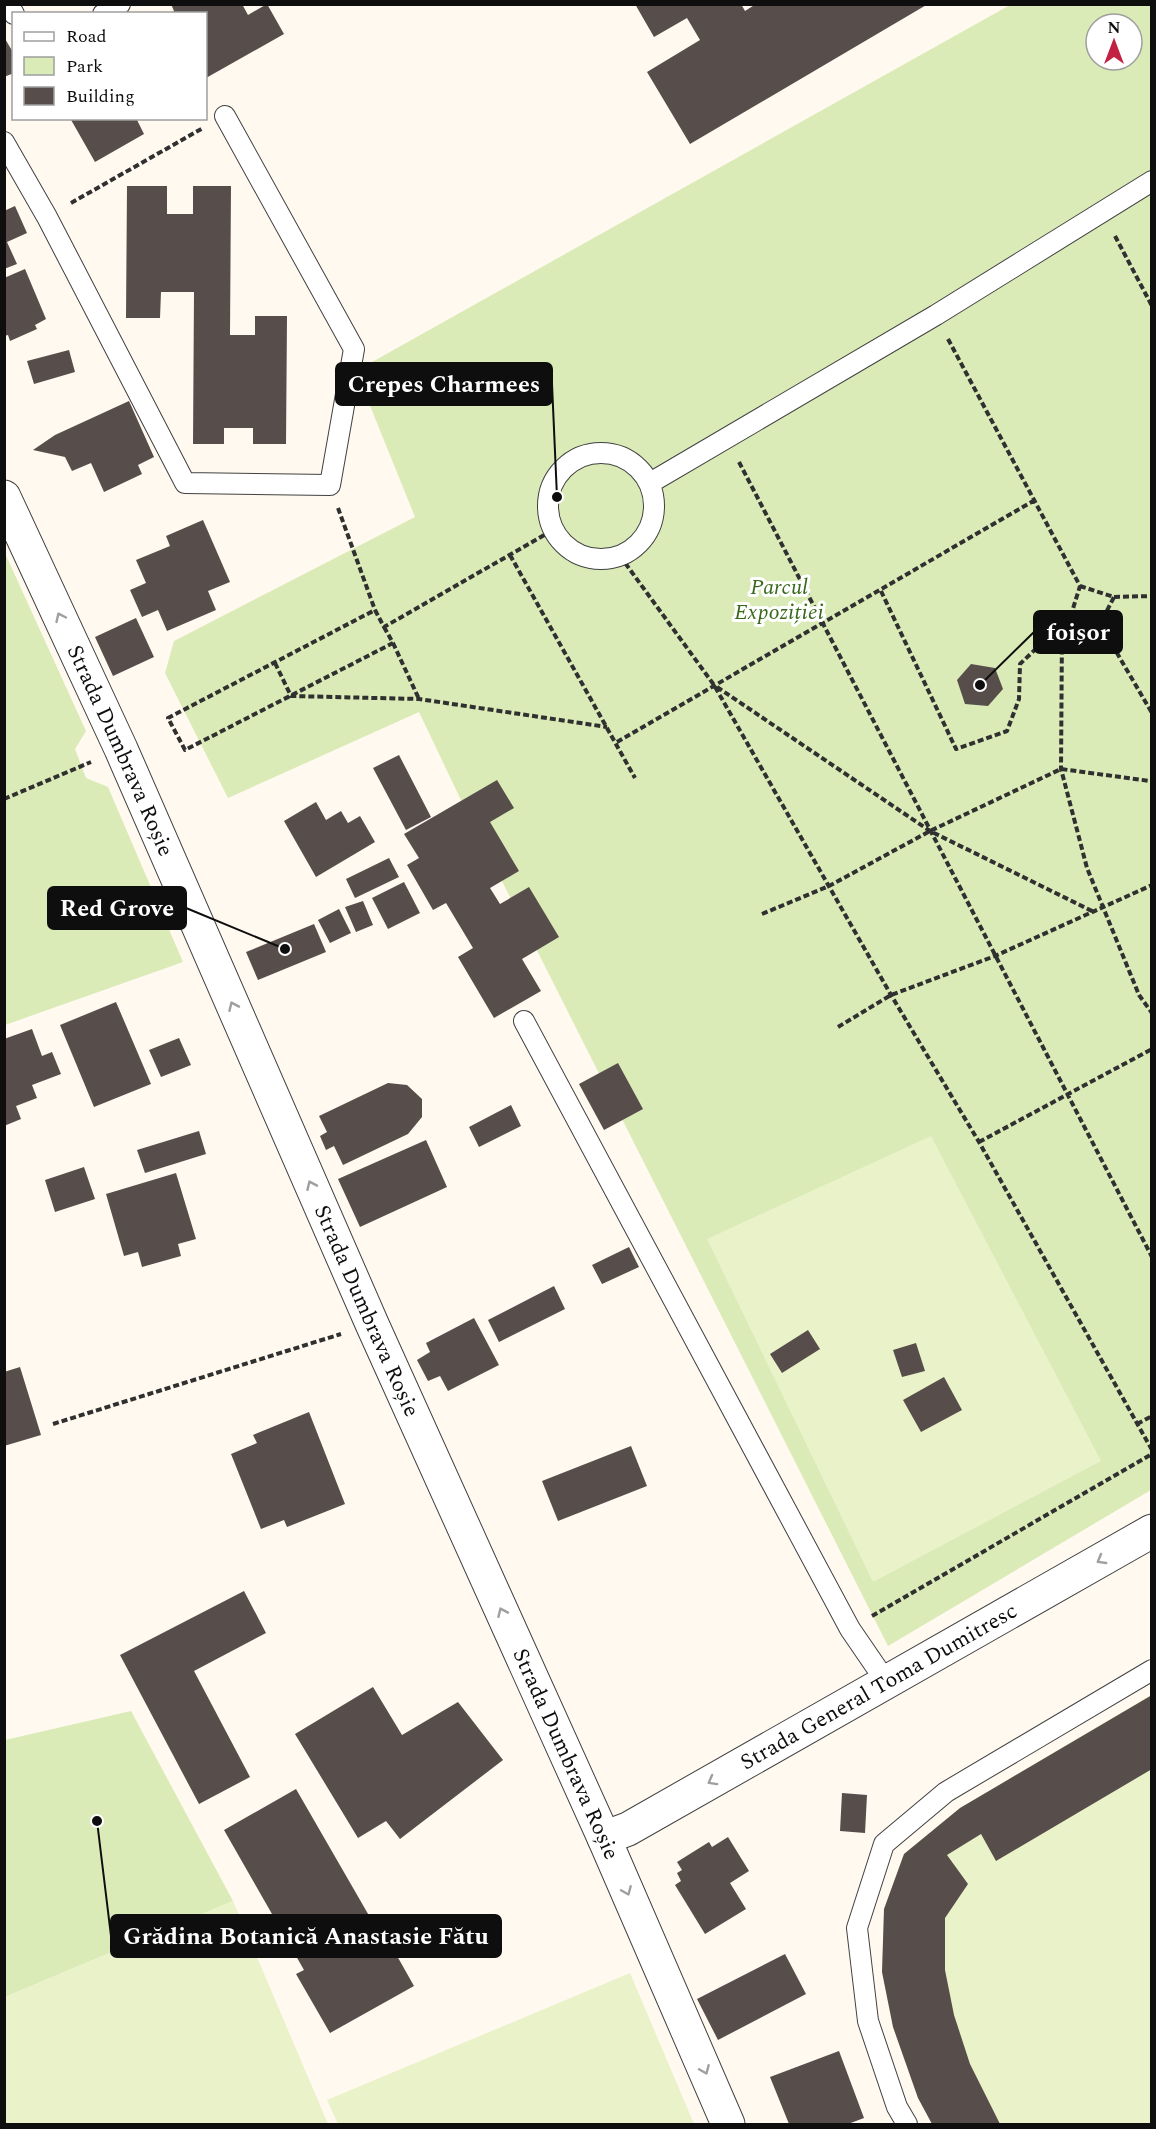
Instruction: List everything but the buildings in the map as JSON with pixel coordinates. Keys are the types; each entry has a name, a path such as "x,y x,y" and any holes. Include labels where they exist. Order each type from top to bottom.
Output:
{"street":[{"name":"Strada Dumbrava Roșie","path":"4,497 121,749 372,1324 604,1838 728,2124"},
{"name":"Strada General Toma Dumitresc","path":"604,1838 628,1829 1152,1531"}],"lane":[{"path":"107,12 120,4"},
{"path":"4,142 47,217 185,483 330,485 354,349 225,116"},
{"path":"650,483 936,315 1152,181"},
{"path":"594,453 611,453 627,459 640,469 650,483 654,501 653,518 646,535 635,548 620,556 604,560 589,558 562,543 553,530 548,514 548,497 553,481 563,467 577,458 594,453"},
{"path":"524,1020 850,1629 887,1683"},
{"path":"907,2124 897,2107 867,2020 857,1928 884,1844 946,1792 1152,1670"}],"path":[{"path":"47,217 225,116"},
{"path":"1102,212 1152,306"},
{"path":"936,315 1080,586 1114,597 1152,596"},
{"path":"727,438 822,625 1152,1257"},
{"path":"330,485 375,610 419,699"},
{"path":"617,742 1035,500"},
{"path":"384,627 553,530"},
{"path":"510,555 617,742 635,778"},
{"path":"620,556 714,686 891,995 979,1142 1152,1450"},
{"path":"1080,586 1071,615 1062,630 1061,769 1087,868 1139,995 1152,1013"},
{"path":"881,591 956,749 1007,731 1019,699 1020,664 1071,615"},
{"path":"1100,624 1114,597"},
{"path":"375,610 168,718 184,750 393,643"},
{"path":"1071,615 1100,624 1152,713"},
{"path":"275,663 291,696"},
{"path":"714,686 930,831 1094,912"},
{"path":"291,696 419,699 607,727"},
{"path":"4,799 100,758"},
{"path":"762,914 829,886 930,831 1061,769 1151,781"},
{"path":"838,1027 891,995 995,956 1152,885"},
{"path":"979,1142 1152,1049"},
{"path":"53,1424 372,1324"},
{"path":"1137,1424 1152,1416"},
{"path":"850,1629 1152,1454"}],"green space":[{"name":"Parcul Expoziției","path":"1010,5 1151,5 1151,1490 888,1646 460,798 419,712 228,798 165,673 174,641 415,517 356,371"},
{"path":"4,551 86,731 75,749 86,778 108,787 183,962 5,1025"},
{"path":"931,1136 1101,1461 873,1582 707,1239"},
{"path":"1151,1695 1151,2124 932,2124 918,2098 893,2027 882,1972 884,1909 904,1854 960,1808"},
{"path":"131,1711 233,1901 5,1997 5,1740"},
{"path":"233,1901 328,2124 5,2124 5,1997"},
{"path":"630,1973 694,2124 338,2124 327,2100"}],"place":[{"name":"Crepes Charmees","path":"557,497"},
{"name":"foișor","path":"980,685"},
{"name":"Red Grove","path":"285,949"},
{"name":"Grădina Botanică Anastasie Fătu","path":"97,1821"}]}
